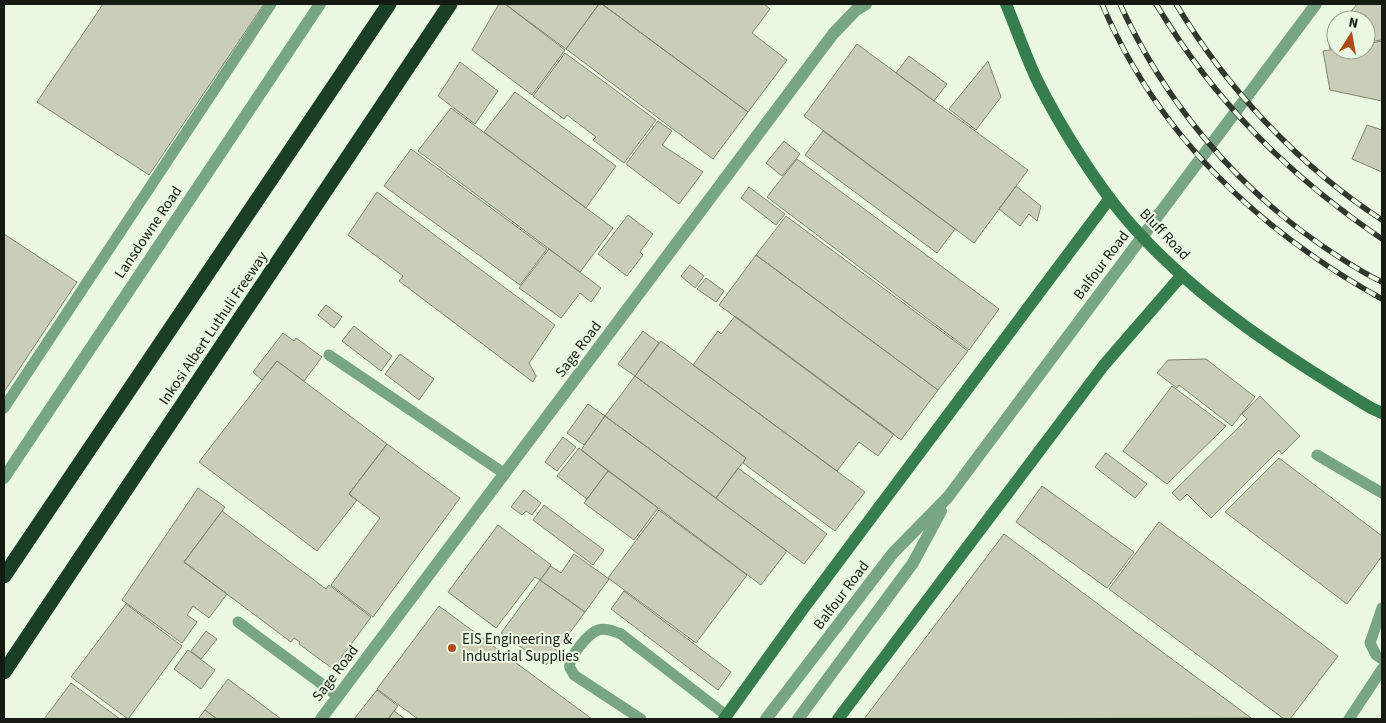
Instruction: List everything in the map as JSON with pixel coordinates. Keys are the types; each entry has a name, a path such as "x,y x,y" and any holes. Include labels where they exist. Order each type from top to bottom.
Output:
{"highway":[{"path":"4,576 389,4"},
{"name":"Inkosi Albert Luthuli Freeway","path":"4,672 450,4"}],"main road":[{"name":"Bluff Road","path":"1006,4 1037,78 1068,133 1110,198 1135,229 1182,275 1244,327 1306,369 1382,413"},
{"path":"725,718 803,609 1110,198"},
{"path":"838,719 1104,365 1182,275"}],"street":[{"name":"Lansdowne Road","path":"4,478 320,4"},
{"name":"Sage Road","path":"321,719 833,34 856,10 866,4"},
{"name":"Balfour Road","path":"766,719 893,553 948,497 958,484 1316,4"},
{"name":"Balfour Road","path":"798,719 914,563 948,497"}],"lane":[{"path":"4,408 271,4"},
{"path":"329,354 505,474"},
{"path":"1317,455 1382,493"},
{"path":"1382,608 1370,643 1376,655 1382,659"},
{"path":"238,622 338,696"},
{"path":"641,719 574,675 570,668 570,662 577,650 588,636 596,631 610,630 621,634 725,718"},
{"path":"1349,719 1382,669"}],"building":[{"path":"103,4 264,4 149,175 37,102"},
{"path":"499,4 505,4 565,50 532,95 472,50"},
{"path":"505,4 599,4 566,49"},
{"path":"599,4 602,4 748,112 713,159 566,49"},
{"path":"602,4 764,4 770,9 752,33 787,60 748,112"},
{"path":"1357,4 1382,4 1382,40 1376,41 1376,10 1352,10"},
{"path":"1382,41 1382,101 1330,90 1323,51 1326,51 1326,60 1376,60 1376,42"},
{"path":"857,44 1028,170 974,243 804,116"},
{"path":"565,53 656,120 624,163 593,140 596,137 567,115 564,119 533,96"},
{"path":"909,56 947,84 934,101 896,73"},
{"path":"988,61 1001,97 976,130 949,109"},
{"path":"460,62 498,91 475,124 438,96"},
{"path":"515,92 616,166 586,208 484,132"},
{"path":"451,108 613,228 580,272 418,151"},
{"path":"658,121 672,131 662,145 703,172 679,204 626,164"},
{"path":"1367,125 1382,130 1382,172 1352,159"},
{"path":"823,131 955,229 937,253 805,155"},
{"path":"784,141 800,154 782,176 766,163"},
{"path":"411,149 547,249 520,285 384,186"},
{"path":"797,159 999,309 969,350 767,197"},
{"path":"1016,186 1041,206 1037,221 1029,214 1020,226 999,209"},
{"path":"749,187 785,214 776,225 741,198"},
{"path":"377,192 555,325 529,363 536,376 533,382 399,281 403,276 348,235"},
{"path":"628,215 653,234 640,252 643,255 627,276 598,254"},
{"path":"786,216 968,351 938,390 756,255"},
{"path":"4,234 77,282 4,392"},
{"path":"549,249 601,288 591,302 580,293 561,318 519,288"},
{"path":"756,255 938,390 901,440 719,305"},
{"path":"690,265 704,276 695,288 681,276"},
{"path":"706,278 724,291 716,302 697,289"},
{"path":"326,305 342,317 334,328 318,315"},
{"path":"735,316 894,434 878,456 859,442 837,471 693,365 718,331 721,334"},
{"path":"354,326 392,356 381,371 342,341"},
{"path":"643,331 659,343 635,376 618,364"},
{"path":"283,333 294,341 296,338 322,357 304,381 277,361 262,380 253,372"},
{"path":"661,341 865,492 835,531 743,463 746,458 635,376"},
{"path":"400,354 434,379 419,400 385,374"},
{"path":"1206,359 1255,397 1232,426 1179,385 1177,388 1157,373 1168,360"},
{"path":"277,361 387,444 349,494 357,500 317,551 199,462"},
{"path":"635,376 746,458 716,498 605,416"},
{"path":"1172,386 1226,426 1167,484 1123,451"},
{"path":"1260,396 1300,436 1282,454 1279,450 1211,518 1187,494 1180,501 1172,493 1247,419 1242,414"},
{"path":"588,404 605,416 584,445 567,433"},
{"path":"605,416 787,551 761,585 581,450"},
{"path":"563,437 576,447 557,471 545,462"},
{"path":"387,444 460,498 373,617 331,585 380,518 349,494"},
{"path":"579,448 608,471 587,499 557,476"},
{"path":"1106,453 1147,484 1135,498 1095,467"},
{"path":"1279,458 1382,536 1382,556 1347,604 1225,512"},
{"path":"738,468 827,534 804,564 716,498"},
{"path":"608,471 658,508 634,540 584,503"},
{"path":"1042,486 1134,552 1107,588 1016,522"},
{"path":"198,488 225,507 184,562 227,594 209,618 193,606 187,615 197,622 182,643 122,600"},
{"path":"524,490 541,503 532,515 526,511 522,515 511,507"},
{"path":"544,505 604,550 593,565 533,520"},
{"path":"659,510 747,575 696,643 608,578"},
{"path":"222,511 326,589 329,585 371,617 333,669 299,644 300,642 294,638 291,642 184,562"},
{"path":"1159,522 1338,656 1290,719 1284,719 1109,589"},
{"path":"498,525 551,565 540,580 535,577 496,628 448,592"},
{"path":"1004,534 1251,718 864,719"},
{"path":"574,554 609,579 585,612 540,580 551,566 561,573"},
{"path":"540,580 585,612 546,665 501,633"},
{"path":"624,591 731,672 718,690 611,609"},
{"path":"126,604 182,646 128,719 71,677"},
{"name":"EIS Engineering & Industrial Supplies","path":"439,606 592,719 418,719 377,689"},
{"path":"206,631 217,639 201,659 191,651"},
{"path":"188,650 215,670 201,689 174,669"},
{"path":"228,679 281,719 217,719 205,710"},
{"path":"71,683 120,719 44,719"},
{"path":"377,690 398,706 388,719 354,719"},
{"path":"205,710 217,719 198,719"},
{"path":"394,711 405,719 388,719"}],"railway":[{"path":"1102,4 1125,52 1152,96 1183,137 1216,175 1254,210 1294,242 1337,272 1382,299"},
{"path":"1120,4 1158,74 1204,138 1230,167 1289,221 1343,260 1382,282"},
{"path":"1156,4 1203,73 1256,134 1315,189 1382,239"},
{"path":"1176,4 1218,66 1267,124 1322,175 1382,220"}],"place":[{"name":"EIS Engineering & Industrial Supplies","path":"452,648"}]}
